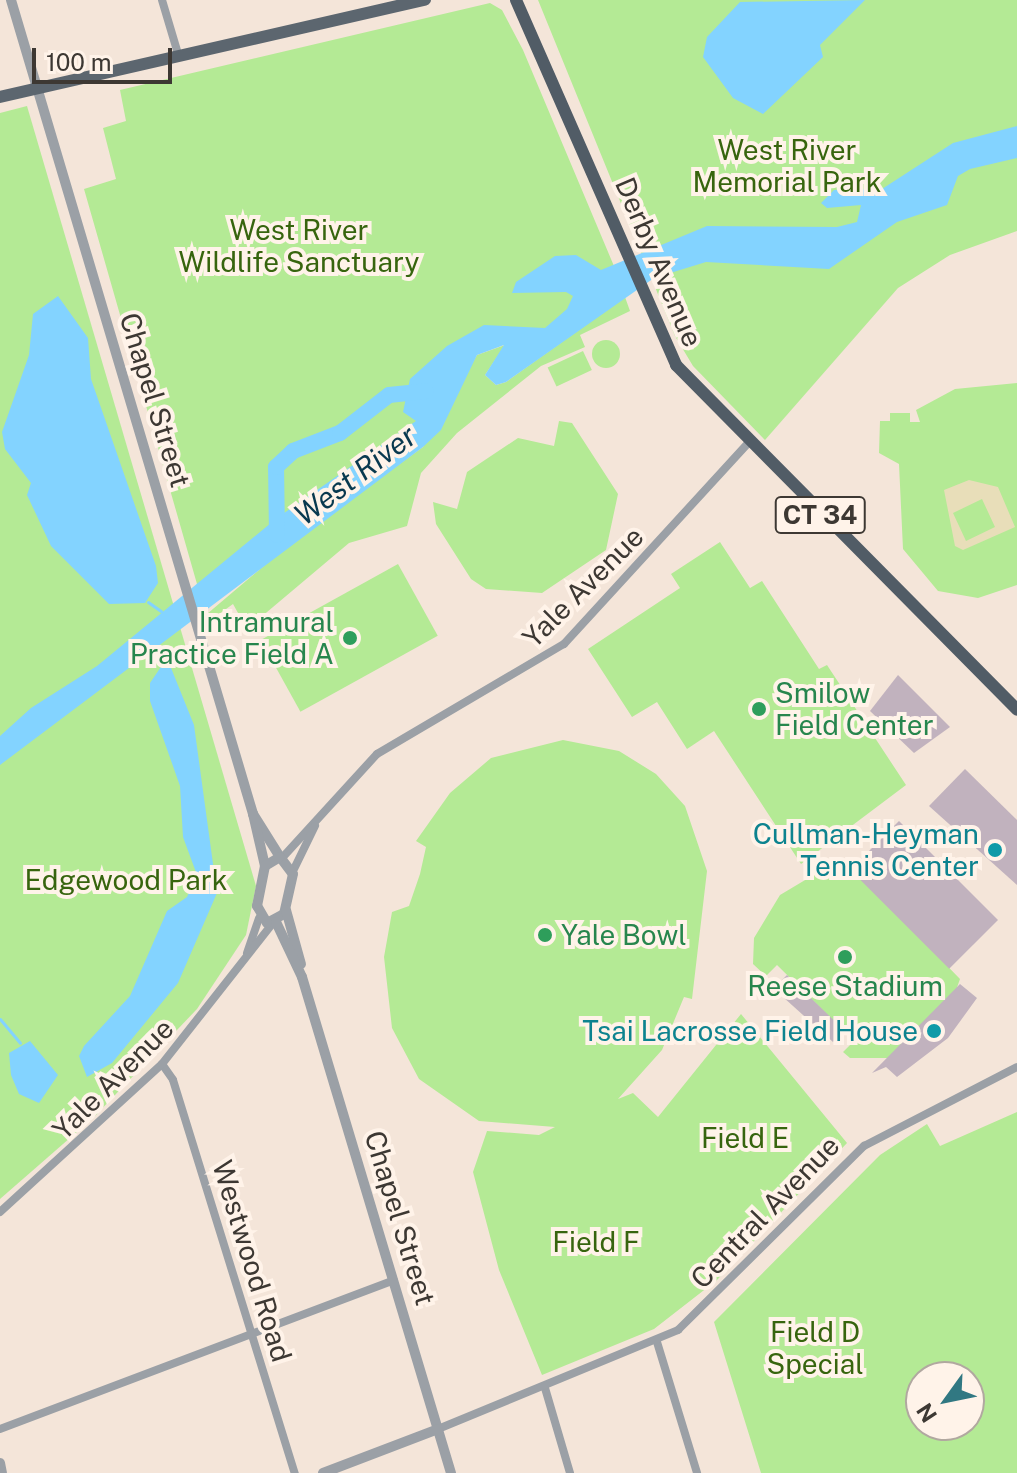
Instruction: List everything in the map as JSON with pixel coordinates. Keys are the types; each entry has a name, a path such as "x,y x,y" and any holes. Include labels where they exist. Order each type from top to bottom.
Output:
{"highway":[{"name":"Derby Avenue","path":"516,0 645,303 676,365 748,443 1017,710"}],"main road":[{"path":"0,97 425,0"}],"street":[{"name":"Chapel Street","path":"11,0 253,814 265,866 259,918"},
{"path":"162,0 179,57"},
{"name":"Yale Avenue","path":"281,858 393,743 504,686 564,644 748,443"},
{"name":"Chapel Street","path":"253,814 281,858 294,869"},
{"name":"Yale Avenue","path":"294,869 316,822"},
{"path":"265,866 281,858"},
{"path":"259,918 274,923 285,908 294,869"},
{"name":"Chapel Street","path":"285,908 302,977 451,1473"},
{"name":"Yale Avenue","path":"243,965 259,918"},
{"name":"Chapel Street","path":"274,923 302,977"},
{"name":"Yale Avenue","path":"0,1212 162,1064 274,923"},
{"name":"Westwood Road","path":"162,1064 173,1080 295,1473"},
{"name":"Central Avenue","path":"323,1473 657,1342 723,1293 864,1146 1017,1067"},
{"path":"0,1429 394,1280"},
{"path":"657,1342 697,1473"},
{"path":"545,1388 570,1473"},
{"path":"0,1463 2,1473"}],"green space":[{"name":"West River Memorial Park","path":"538,0 1017,0 1017,231 950,255 898,288 765,440 693,366 675,336"},
{"name":"West River Wildlife Sanctuary","path":"490,3 502,10 523,50 619,278 557,331 493,337 460,352 425,423 201,598 84,189 116,179 103,128 126,121 120,90"},
{"name":"Edgewood Park","path":"27,106 256,886 246,935 197,1009 94,1117 0,1199 0,113"},
{"path":"625,297 630,311 580,335 585,347 541,366 457,433 421,473 407,526 349,543 247,629 233,604 208,622 207,614 292,542 423,447 477,355 505,345 485,375 496,385 506,382"},
{"path":"606,340 616,344 620,354 616,364 606,368 596,364 592,354 596,344"},
{"path":"583,351 592,370 557,387 548,367"},
{"path":"1017,383 1017,585 978,598 938,591 903,549 899,464 879,453 880,421 890,421 890,413 910,413 910,422 920,422 916,410 955,389"},
{"path":"559,421 572,423 618,494 606,550 542,593 486,589 471,579 436,524 433,502 457,509 467,472 518,438 554,446"},
{"name":"Smilow Field Center","path":"720,542 750,588 762,581 819,669 827,665 906,785 801,864 714,731 687,749 657,702 632,717 588,649 680,588 671,574"},
{"name":"Intramural Practice Field A","path":"398,564 438,636 300,712 261,640"},
{"path":"563,740 619,751 656,774 685,806 707,871 692,999 684,997 662,1050 618,1099 633,1093 658,1117 741,1014 847,1143 717,1280 654,1329 542,1375 499,1270 473,1172 487,1131 539,1135 555,1127 479,1121 419,1079 392,1028 384,957 392,912 409,906 420,874 426,847 416,841 450,793 491,758"},
{"name":"Reese Stadium","path":"842,858 960,979 948,1013 901,1058 850,1058 843,1052 854,1041 777,965 766,976 753,964 754,938 780,895"},
{"name":"Field D Special","path":"1017,1112 1017,1473 761,1473 714,1322 880,1155 927,1124 940,1146"}],"sand":[{"path":"969,480 998,487 1015,527 963,550 955,546 944,490","holes":["982,499 995,527 966,541 953,513"]}],"water":[{"path":"865,0 820,45 823,57 763,114 733,98 703,57 707,37 740,2"},
{"name":"West River","path":"1017,126 1017,158 970,169 958,176 947,205 897,222 829,269 706,262 654,278 506,382 496,385 485,375 504,345 477,355 441,430 423,447 0,765 0,736 31,708 97,666 277,518 416,421 403,412 410,379 447,346 484,325 545,328 567,309 573,296 566,292 512,293 516,282 555,256 576,255 601,270 707,226 837,227 857,222 861,205 827,208 821,203 834,190 882,189 953,143"},
{"path":"58,296 88,338 91,379 156,566 158,583 145,603 109,604 51,546 27,495 31,483 5,449 2,432 29,355 33,314"},
{"path":"167,658 194,725 217,893 178,983 112,1063 87,1077 79,1056 84,1046 130,996 167,911 187,897 197,875 183,837 180,786 150,701 150,683"},
{"path":"30,1041 58,1075 39,1103 19,1094 11,1075 9,1053"}],"building":[{"path":"898,675 950,727 914,753 870,711"},
{"name":"Cullman-Heyman Tennis Center","path":"965,769 1017,820 1017,885 929,806"},
{"path":"899,821 998,920 949,969 850,870"},
{"path":"787,975 844,1030 833,1042 783,997 777,985"},
{"name":"Tsai Lacrosse Field House","path":"960,984 977,998 948,1038 897,1077 886,1067 872,1073"}],"waterway":[{"name":"West River","path":"277,535 276,467 293,451 340,433 389,395 426,391"},
{"path":"148,602 161,611"},
{"path":"155,646 163,661"},
{"path":"0,1019 20,1043"}],"place":[{"name":"Intramural Practice Field A","path":"350,638"},
{"name":"Smilow Field Center","path":"759,709"},
{"name":"Cullman-Heyman Tennis Center","path":"995,850"},
{"name":"Yale Bowl","path":"545,935"},
{"name":"Reese Stadium","path":"845,957"},
{"name":"Tsai Lacrosse Field House","path":"934,1031"}],"park label":[{"name":"Field E","path":"745,1138"},
{"name":"Field F","path":"596,1242"}]}
